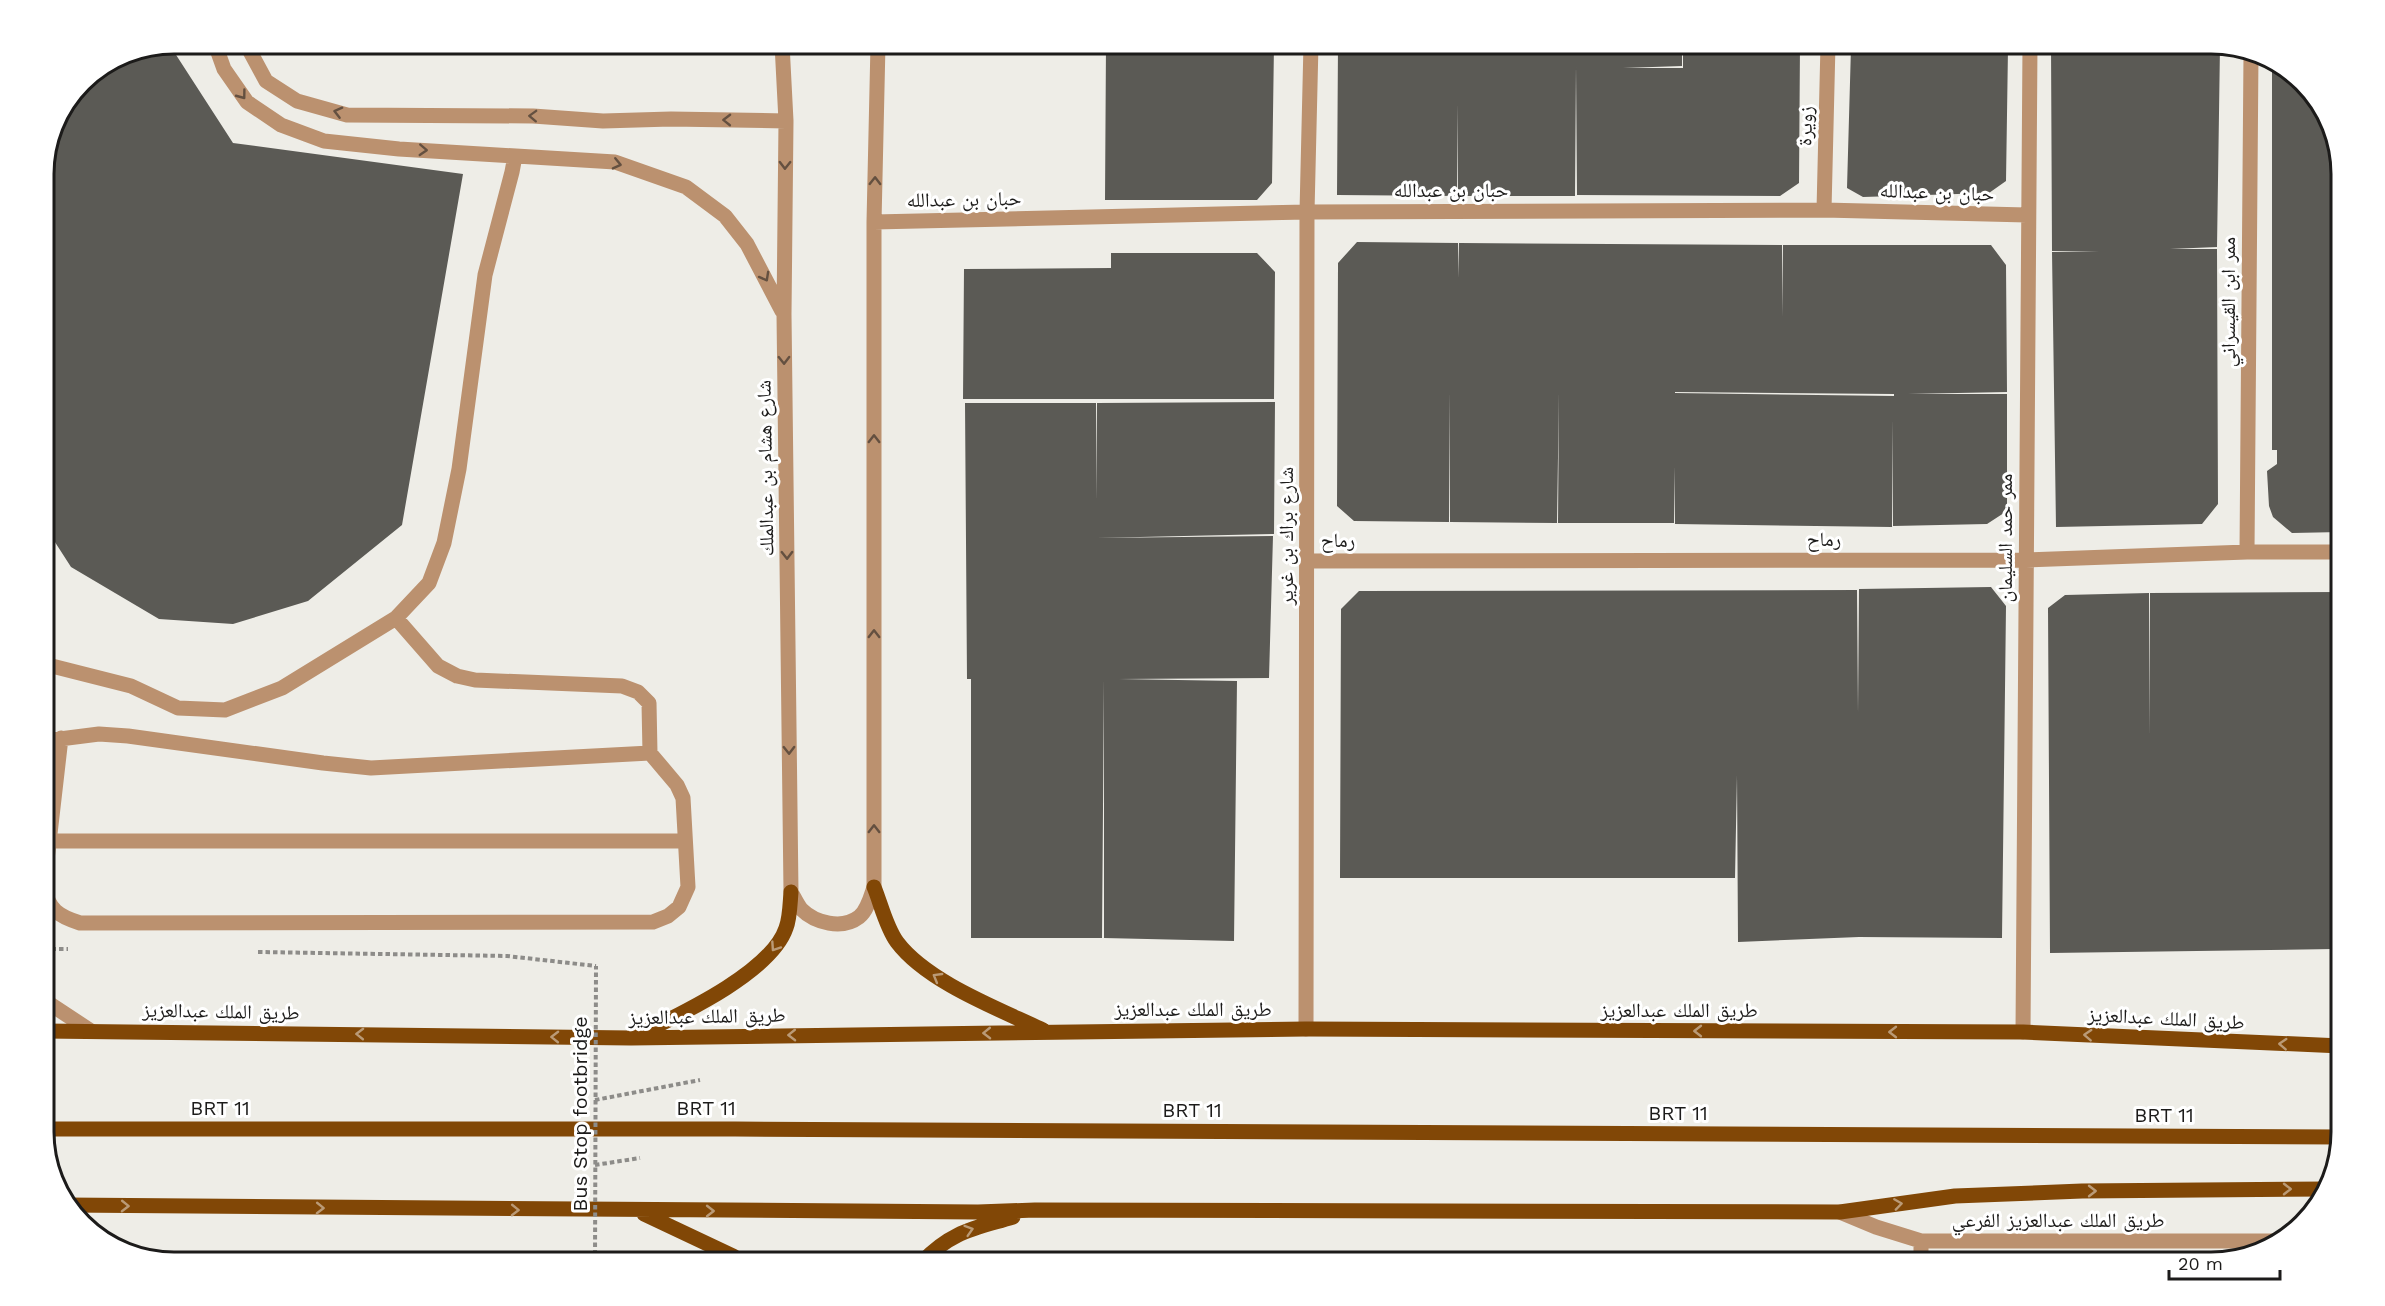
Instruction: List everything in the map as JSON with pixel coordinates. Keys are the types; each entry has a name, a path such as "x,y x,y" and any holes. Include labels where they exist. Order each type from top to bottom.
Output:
{"main road":[{"path":"874,887 897,942 924,969 965,993 1046,1032"},
{"path":"631,1038 690,1010 741,977 768,956 786,929 791,892"},
{"name":"طريق الملك عبدالعزيز","path":"54,1031 631,1038 1306,1029 2023,1032 2331,1046"},
{"name":"BRT 11","path":"54,1129 747,1129 2331,1137"},
{"path":"79,1205 639,1211 1840,1212 1966,1196 2082,1191 2317,1189"},
{"path":"932,1252 958,1233 1035,1210"},
{"path":"639,1211 725,1252"}],"street":[{"path":"219,54 224,69 247,102 281,125 324,141 399,149 615,162 686,187 725,216 747,244 784,314"},
{"path":"251,54 266,81 297,101 347,115 533,116 603,120 670,118 786,122"},
{"name":"شارع هشام بن عبدالملك","path":"783,54 786,122 784,314 791,892"},
{"path":"791,892 801,908 817,921 840,925 860,917 869,902 874,887 874,222 878,54"},
{"name":"شارع براك بن غرير","path":"1306,1029 1306,212 1311,54"},
{"name":"زويرة","path":"1824,210 1828,54"},
{"name":"ممر حمد السليمان","path":"2023,1032 2030,54"},
{"name":"ممر ابن القيسراني","path":"2247,552 2252,61"},
{"path":"54,667 131,686 178,708 225,710 282,688 396,618 429,583 444,543 459,469 485,275 515,156"},
{"name":"حبان بن عبدالله","path":"874,222 1306,212 1824,210 2027,215"},
{"name":"رماح","path":"1307,561 2026,560 2247,552 2331,552"},
{"path":"54,910 68,920 80,923 653,922 668,916 679,907 688,887 683,798 677,785 650,753 649,703 638,692 622,686 474,680 458,676 438,666 396,618"},
{"path":"54,739 99,734 128,736 323,764 370,768 650,753"},
{"path":"54,798 61,738"},
{"path":"54,841 685,841"},
{"path":"54,1007 91,1031"},
{"name":"طريق الملك عبدالعزيز الفرعي","path":"1840,1212 1876,1227 1921,1241 2261,1241"},
{"path":"1921,1241 1922,1252"}],"path":[{"path":"54,949 80,949"},
{"name":"Bus Stop footbridge","path":"258,952 507,956 596,966 595,1252"},
{"path":"595,1100 700,1080"}],"building":[{"path":"175,54 233,143 463,174 402,525 308,601 233,624 159,619 71,567 54,541 54,166 63,128 74,107 84,95 107,74 121,66 143,58"},
{"path":"1106,54 1274,54 1272,183 1257,200 1105,200"},
{"path":"1338,54 1682,54 1682,66 1623,68 1683,68 1683,54 1800,54 1799,183 1780,196 1577,195 1576,66 1575,196 1458,196 1458,103 1457,196 1337,195"},
{"path":"1851,54 2008,54 2006,181 1989,193 1863,197 1847,188"},
{"path":"2051,54 2220,55 2217,247 2170,249 2217,249 2218,504 2202,524 2056,527 2052,252 2099,251 2052,251"},
{"path":"2272,71 2290,84 2311,107 2325,135 2329,150 2331,166 2331,532 2292,533 2273,517 2269,506 2267,471 2277,464 2277,450 2272,450"},
{"path":"1357,242 1458,243 1458,278 1459,243 1782,245 1782,317 1783,245 1991,245 2006,265 2007,392 1908,394 2007,394 2007,511 1987,524 1893,526 1893,419 1892,527 1675,524 1675,466 1674,523 1558,523 1559,392 1557,523 1450,522 1450,391 1449,522 1354,521 1337,506 1338,263","holes":["1675,392 1894,394 1894,396"]},
{"path":"1111,253 1257,253 1275,272 1274,399 963,399 964,269 1111,268"},
{"path":"1275,402 1274,534 1096,538 1273,536 1269,678 1119,679 1237,681 1234,941 1104,938 1104,679 1102,938 971,938 971,679 967,679 965,403 1096,403 1097,501 1097,403"},
{"path":"1991,587 2006,606 2002,938 1859,937 1738,942 1737,775 1735,878 1340,878 1341,609 1359,591 1857,590 1858,713 1859,589"},
{"path":"2331,592 2331,949 2050,953 2048,608 2065,595 2149,593 2149,737 2150,593"}]}
